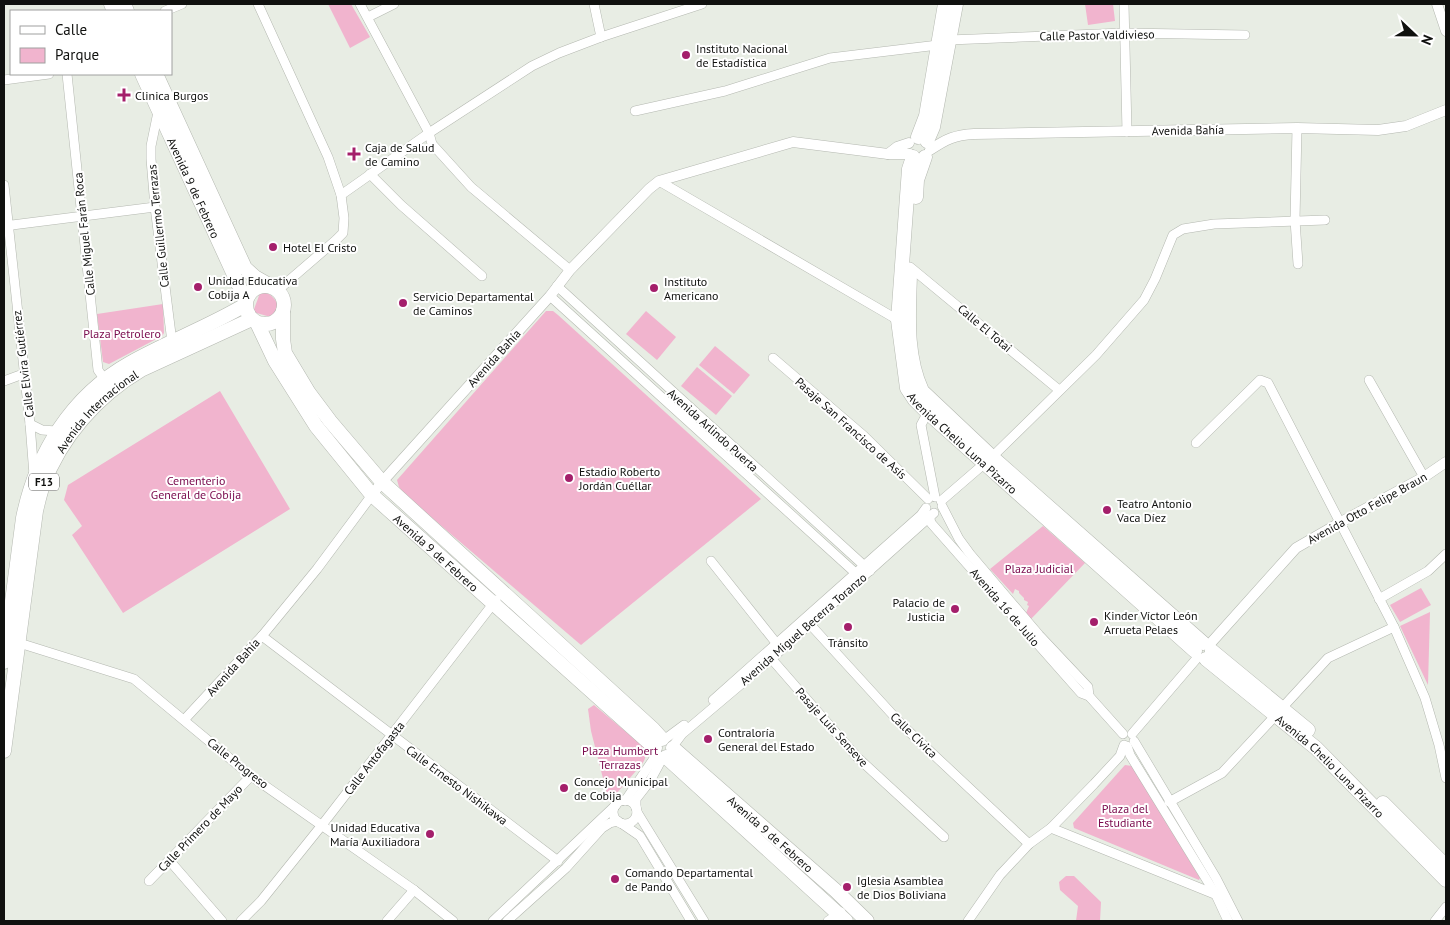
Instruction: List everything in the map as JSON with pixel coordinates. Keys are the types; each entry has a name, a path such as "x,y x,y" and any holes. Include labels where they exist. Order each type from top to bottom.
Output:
{"main road":[{"path":"943,42 945,4"},
{"path":"919,148 943,42 956,4"},
{"name":"Avenida 9 de Febrero","path":"142,75 245,303"},
{"name":"Avenida 9 de Febrero","path":"156,75 245,268 255,277 275,288"},
{"name":"Avenida Chelio Luna Pizarro","path":"919,148 908,317 910,344 916,378 931,408"},
{"name":"Avenida Chelio Luna Pizarro","path":"919,148 908,175 898,320 907,388 914,400 931,408 1204,651 1278,712 1446,880"},
{"name":"F13","path":"245,303 252,290 258,286 275,288"},
{"path":"275,288 284,300 283,311"},
{"path":"245,303 248,315 254,321"},
{"name":"Avenida Internacional","path":"4,751 9,650 23,518 34,476 56,431 81,402 108,384 129,364 245,303"},
{"name":"Avenida 9 de Febrero","path":"283,311 285,353 314,400 382,482 654,729 664,748 837,919"},
{"name":"F13","path":"254,321 263,324 276,321 283,311"},
{"name":"Avenida 9 de Febrero","path":"254,321 275,360 316,426 372,495 493,604 853,907 867,921"},
{"name":"Avenida Internacional","path":"9,650 36,511 43,485 68,437 89,412 108,384 254,321"},
{"name":"Avenida Chelio Luna Pizarro","path":"1278,712 1327,746 1446,866"}],"street":[{"path":"167,10 182,4"},
{"path":"258,4 328,157 340,195 344,218 343,233 275,288"},
{"path":"360,4 429,133 432,144 471,187 570,270"},
{"path":"368,17 394,4"},
{"path":"594,4 601,37"},
{"path":"340,195 429,133 532,66 559,53 601,37 686,6 702,4"},
{"path":"1124,4 1127,132"},
{"path":"1437,4 1446,31"},
{"name":"Calle Pastor Valdivieso","path":"635,112 725,91 830,58 943,42 1124,33 1246,35"},
{"path":"4,80 42,75"},
{"name":"Calle Miguel Farán Roca","path":"67,75 98,370 108,384"},
{"name":"Calle Guillermo Terrazas","path":"158,109 151,146 155,207 172,342"},
{"name":"Avenida Bahía","path":"184,720 262,636 317,569 382,482 550,296 570,270 659,181 793,142 888,154 897,147 919,148 959,135 1297,128 1378,130 1406,126 1446,110"},
{"path":"1297,128 1295,220 1298,264"},
{"path":"370,174 482,276"},
{"path":"659,181 898,320"},
{"name":"Calle Elvira Gutiérrez","path":"4,185 6,225 30,424 34,476"},
{"path":"6,225 155,207"},
{"name":"Avenida Miguel Becerra Toranzo","path":"867,569 921,515 989,461 1096,355 1144,300 1173,235 1183,229 1214,224 1325,220"},
{"name":"Calle El Totai","path":"910,267 1059,390"},
{"name":"Avenida Arlindo Puerta","path":"557,286 867,569"},
{"name":"Avenida Arlindo Puerta","path":"550,296 859,576"},
{"name":"Pasaje San Francisco de Asís","path":"773,358 864,436 933,507"},
{"path":"4,381 24,374"},
{"path":"1196,443 1260,380 1268,382 1394,627 1425,698 1439,745 1446,778"},
{"path":"1369,380 1424,478"},
{"name":"Avenida 16 de Julio","path":"931,408 921,425 936,529 1081,693 1089,696 1128,740 1169,802 1220,895 1228,921"},
{"name":"Calle Elvira Gutiérrez","path":"30,424 42,430 56,431"},
{"name":"Avenida Otto Felipe Braun","path":"968,921 1000,875 1029,844 1051,828 1120,756 1128,740 1296,548 1424,478 1446,462"},
{"name":"Avenida Miguel Becerra Toranzo","path":"625,801 664,748 867,569 916,530 933,507"},
{"name":"Avenida 16 de Julio","path":"933,507 970,554 1088,687 1089,696"},
{"path":"916,530 923,526 936,529"},
{"path":"1379,598 1428,571 1446,554"},
{"path":"711,561 777,644"},
{"name":"Calle Antofagasta","path":"241,921 261,901 322,825 503,592"},
{"name":"Avenida Miguel Becerra Toranzo","path":"769,656 777,644 807,622"},
{"name":"Calle Cívica","path":"807,622 903,726 1029,844"},
{"path":"1169,802 1222,773 1328,658 1394,627"},
{"name":"Calle Ernesto Nishikawa","path":"262,636 558,862"},
{"name":"Calle Progreso","path":"9,650 134,680 251,776 414,890 453,921"},
{"name":"Pasaje Luis Senseve","path":"769,656 857,757 944,837"},
{"name":"Avenida 16 de Julio","path":"1128,740 1130,755 1238,921"},
{"name":"Avenida Miguel Becerra Toranzo","path":"637,810 636,799 650,781 664,748"},
{"name":"Calle Primero de Mayo","path":"149,881 251,776"},
{"path":"493,921 558,862 616,805 625,801 632,803 637,810 704,921"},
{"path":"616,805 614,812 620,822 640,836 691,921"},
{"path":"507,921 566,868 602,828 610,823 620,822 625,824 632,822 637,815 637,810"},
{"path":"1051,828 1220,895"},
{"path":"169,860 222,921"},
{"path":"387,921 414,890"},
{"path":"837,919 853,907"},
{"path":"1436,921 1446,907"}],"green space":[{"path":"328,4 351,4 370,37 350,48"},
{"path":"1085,4 1113,4 1115,21 1088,25"},
{"path":"263,291 274,298 278,306 277,314 274,318 253,312 260,293"},
{"name":"Plaza Petrolero","path":"163,304 164,333 162,336 109,364 103,362 97,314"},
{"name":"Estadio Roberto Jordán Cuéllar","path":"546,311 553,311 558,315 761,499 581,645 404,494 397,480"},
{"path":"646,311 676,337 657,360 626,334"},
{"path":"715,346 750,375 734,394 699,365"},
{"path":"697,367 732,396 716,415 681,386"},
{"name":"Cementerio General de Cobija","path":"220,391 290,509 123,613 72,535 82,526 64,500 68,485"},
{"name":"Plaza Judicial","path":"1043,526 1085,563 1031,619 1026,613 1029,606 1027,605 1028,602 1024,600 1019,591 1015,589 1013,594 990,569"},
{"path":"1421,588 1431,605 1400,622 1390,605"},
{"path":"1430,612 1428,685 1400,626"},
{"name":"Plaza Humbert Terrazas","path":"594,705 643,746 645,753 645,759 642,764 609,802 591,731 588,709"},
{"name":"Plaza del Estudiante","path":"1125,765 1132,766 1200,878 1199,880 1074,828 1073,823"},
{"path":"1066,876 1074,876 1101,902 1100,921 1076,921 1078,906 1060,890 1059,882"}],"place":[{"name":"Instituto Nacional de Estadística","path":"686,55"},
{"name":"Clinica Burgos","path":"124,95"},
{"name":"Caja de Salud de Camino","path":"354,154"},
{"name":"Hotel El Cristo","path":"273,247"},
{"name":"Unidad Educativa Cobija A","path":"198,287"},
{"name":"Instituto Americano","path":"654,288"},
{"name":"Servicio Departamental de Caminos","path":"403,303"},
{"name":"Estadio Roberto Jordán Cuéllar","path":"569,478"},
{"name":"Teatro Antonio Vaca Díez","path":"1107,510"},
{"name":"Palacio de Justicia","path":"955,609"},
{"name":"Kinder Víctor León Arrueta Pelaes","path":"1094,622"},
{"name":"Tránsito","path":"848,627"},
{"name":"Contraloría General del Estado","path":"708,739"},
{"name":"Concejo Municipal de Cobija","path":"564,788"},
{"name":"Unidad Educativa María Auxiliadora","path":"430,834"},
{"name":"Comando Departamental de Pando","path":"615,879"},
{"name":"Iglesia Asamblea de Dios Boliviana","path":"847,887"}]}
